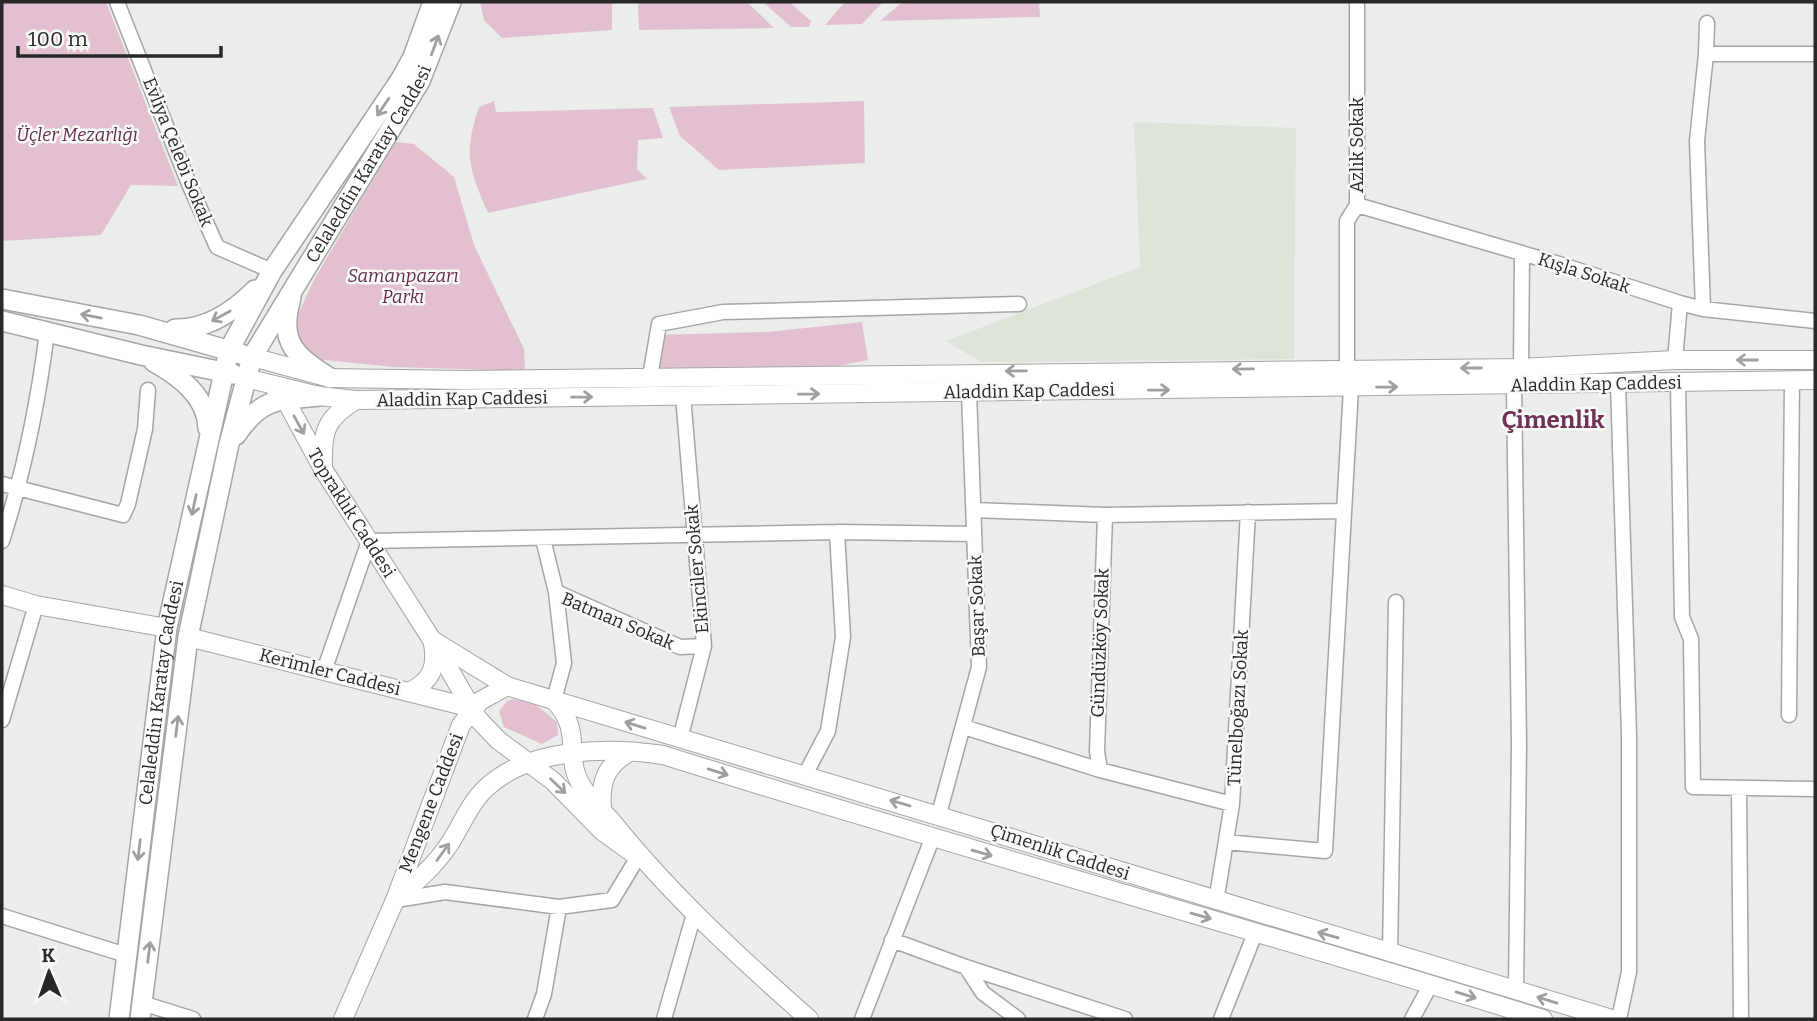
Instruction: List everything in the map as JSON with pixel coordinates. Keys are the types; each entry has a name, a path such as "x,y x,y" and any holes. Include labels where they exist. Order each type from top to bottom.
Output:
{"main road":[{"name":"Celaleddin Karatay Caddesi","path":"119,1019 167,628 229,350 272,271 401,79 413,57 433,2"},
{"name":"Celaleddin Karatay Caddesi","path":"141,1011 188,637 229,444 252,357 297,279 420,82 451,2"},
{"path":"139,325 190,330 205,325 243,302 272,271"},
{"path":"297,279 286,315 287,332 301,360 330,378"},
{"path":"2,299 139,325 252,357"},
{"path":"2,321 141,355 223,370 246,378"},
{"path":"141,355 192,390 207,421 208,438"},
{"path":"229,444 254,410 285,399 318,396"}],"street":[{"name":"Evliya Çelebi Sokak","path":"117,2 189,184 217,247 272,271"},
{"name":"Azlık Sokak","path":"1347,368 1346,221 1357,205 1357,2"},
{"path":"1703,309 1697,141 1707,23"},
{"path":"1706,54 1815,54"},
{"name":"Kışla Sokak","path":"1357,205 1703,309 1815,321"},
{"path":"1521,368 1522,253"},
{"path":"1675,360 1680,303"},
{"path":"650,377 659,324 723,312 1019,304"},
{"path":"2,541 18,490 37,408 47,332"},
{"name":"Aladdin Kap Caddesi","path":"252,357 330,378 1521,368 1675,360 1815,360"},
{"path":"969,392 971,372"},
{"name":"Aladdin Kap Caddesi","path":"246,378 318,396 356,400 1815,380"},
{"path":"1789,715 1791,380"},
{"path":"1618,383 1629,735 1629,972 1619,1019"},
{"path":"1678,383 1682,617 1691,639 1693,787 1815,789"},
{"name":"Topraklık Caddesi","path":"270,384 285,399 323,469 487,730 531,763 602,831 639,857"},
{"path":"1514,386 1519,744 1516,990"},
{"path":"1226,842 1325,851 1351,388"},
{"path":"2,484 122,515 128,504 145,429 148,390"},
{"name":"Başar Sokak","path":"939,814 979,667 969,392"},
{"name":"Ekinciler Sokak","path":"680,739 704,646 682,396"},
{"path":"323,469 326,428 334,414 356,400"},
{"path":"974,510 1105,515 1343,511"},
{"name":"Tünelboğazı Sokak","path":"1216,902 1232,804 1248,512"},
{"name":"Gündüzköy Sokak","path":"1100,770 1097,751 1105,515"},
{"path":"805,775 828,731 843,636 837,532"},
{"path":"324,671 369,541 837,532 974,534"},
{"path":"543,539 556,592"},
{"name":"Batman Sokak","path":"556,592 680,647 704,646"},
{"name":"Batman Sokak","path":"554,700 564,663 556,592"},
{"path":"2,594 36,605 167,628"},
{"path":"1390,954 1396,602"},
{"path":"2,720 36,605"},
{"name":"Kerimler Caddesi","path":"188,637 472,708"},
{"path":"409,691 424,684 432,672 435,656 432,640"},
{"name":"Topraklık Caddesi","path":"432,640 508,686"},
{"name":"Çimenlik Caddesi","path":"508,686 939,814 1216,902 1612,1019"},
{"name":"Mengene Caddesi","path":"343,1019 395,900 453,742 472,708 492,692 508,686"},
{"path":"554,700 569,717 577,778 639,857 694,914 809,1019"},
{"path":"964,727 1100,770 1232,804"},
{"path":"602,809 601,789 604,776 618,759 633,751"},
{"name":"Çimenlik Caddesi","path":"531,763 573,754 633,751 663,755 932,839 1256,931 1543,1019"},
{"name":"Mengene Caddesi","path":"395,900 436,862 483,791 497,779 531,763"},
{"path":"1738,788 1741,1019"},
{"path":"862,1019 932,839"},
{"path":"395,900 429,894 458,893 559,907 612,901 639,857"},
{"path":"535,1019 544,993 559,907"},
{"path":"664,1019 694,914"},
{"path":"2,916 126,955"},
{"path":"1221,1019 1256,931"},
{"path":"892,940 1125,1019"},
{"path":"966,967 983,993 1018,1019"},
{"path":"1412,1019 1431,984"},
{"path":"141,1011 193,1019"}],"shaded area":[{"path":"1134,122 1296,128 1294,359 981,362 946,341 1140,267"}],"green space":[{"name":"Üçler Mezarlığı","path":"2,2 106,2 178,186 131,185 101,235 2,241"},
{"path":"480,2 612,2 612,30 502,38 484,20"},
{"path":"638,2 747,2 774,28 639,30"},
{"path":"763,2 789,2 811,21 809,27 791,27"},
{"path":"845,2 883,2 862,24 825,25"},
{"path":"1039,2 1040,17 880,21 900,4"},
{"path":"494,101 496,112 653,108 663,138 638,140 637,169 647,179 488,213 476,184 470,150 479,107"},
{"path":"864,101 865,163 719,170 680,136 669,107"},
{"name":"Samanpazarı Parkı","path":"395,142 414,144 454,177 474,245 524,349 525,371 393,367 305,358 291,329 314,280"},
{"path":"862,322 868,360 800,373 657,376 657,335 768,332"},
{"path":"513,699 535,704 557,722 558,735 542,744 504,727 499,711 507,701"}],"district":[{"name":"Çimenlik","path":"1553,420"}]}
